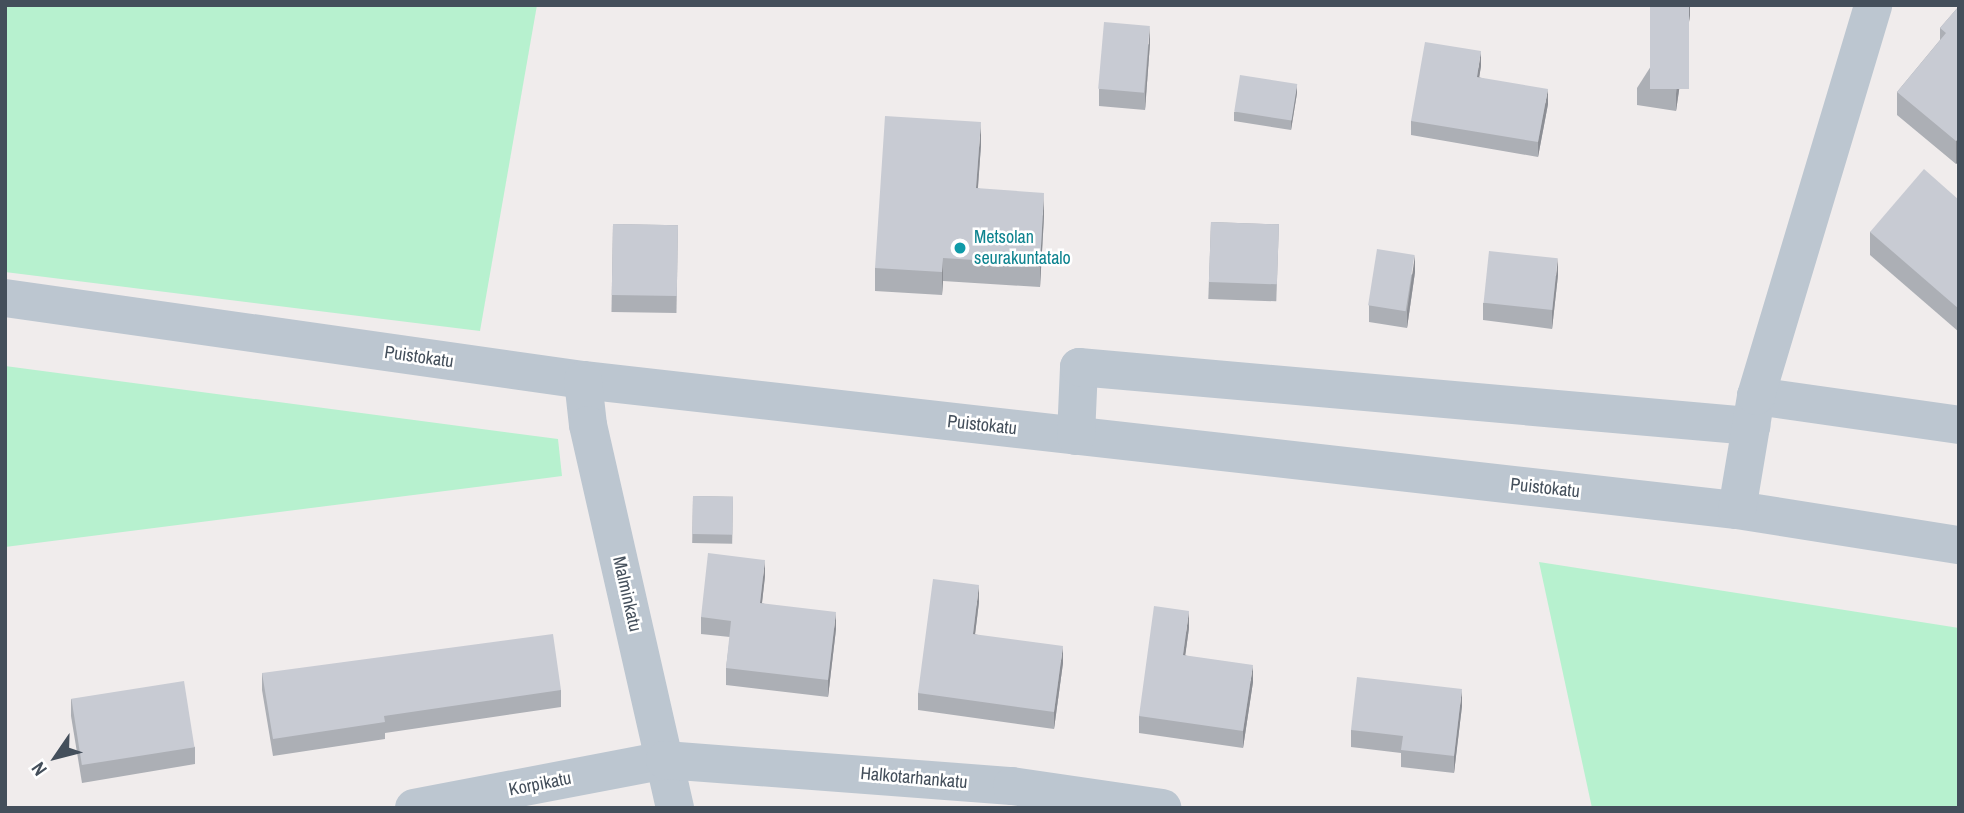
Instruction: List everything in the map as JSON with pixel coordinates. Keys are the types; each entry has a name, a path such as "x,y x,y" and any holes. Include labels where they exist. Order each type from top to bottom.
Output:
{"street":[{"path":"1737,510 1753,411 1873,5"},
{"name":"Puistokatu","path":"5,298 583,380 1737,510 1959,545"},
{"path":"1076,436 1079,367 1959,425"},
{"name":"Malminkatu","path":"583,380 588,425 675,808"},
{"name":"Korpikatu","path":"414,808 665,760"},
{"name":"Halkotarhankatu","path":"665,760 1012,786 1162,808"}],"green space":[{"path":"5,5 537,5 480,331 5,272"},
{"path":"5,366 558,439 562,476 5,547"},
{"path":"1539,562 1959,628 1959,808 1592,808"}],"building":[{"path":"1650,5 1689,5 1689,89 1650,89"},
{"path":"1959,6 1959,138 1956,141 1897,92 1946,33 1940,28"},
{"path":"1104,22 1150,26 1144,93 1098,89"},
{"path":"1425,42 1481,51 1477,77 1548,89 1538,142 1411,121"},
{"path":"1240,75 1297,84 1291,121 1234,112"},
{"name":"Metsolan seurakuntatalo","path":"885,116 981,122 976,188 1044,193 1040,264 943,258 942,272 875,268"},
{"path":"1924,169 1959,200 1959,309 1870,232"},
{"path":"1211,222 1279,224 1277,284 1209,282"},
{"path":"613,224 678,225 677,296 612,295"},
{"path":"1377,249 1415,255 1406,311 1368,305"},
{"path":"1489,251 1558,258 1552,310 1484,303"},
{"path":"693,496 733,497 732,535 692,534"},
{"path":"708,553 765,560 760,603 836,612 828,680 726,668 731,621 701,617"},
{"path":"933,579 979,585 973,634 1063,646 1054,712 918,693"},
{"path":"1154,606 1189,611 1183,655 1253,665 1243,731 1139,716"},
{"path":"553,634 561,690 384,716 385,722 273,739 262,673"},
{"path":"1357,677 1462,689 1454,756 1401,750 1403,736 1351,730"},
{"path":"184,681 194,747 82,765 71,699"}],"place":[{"name":"Metsolan seurakuntatalo","path":"960,248"}]}
